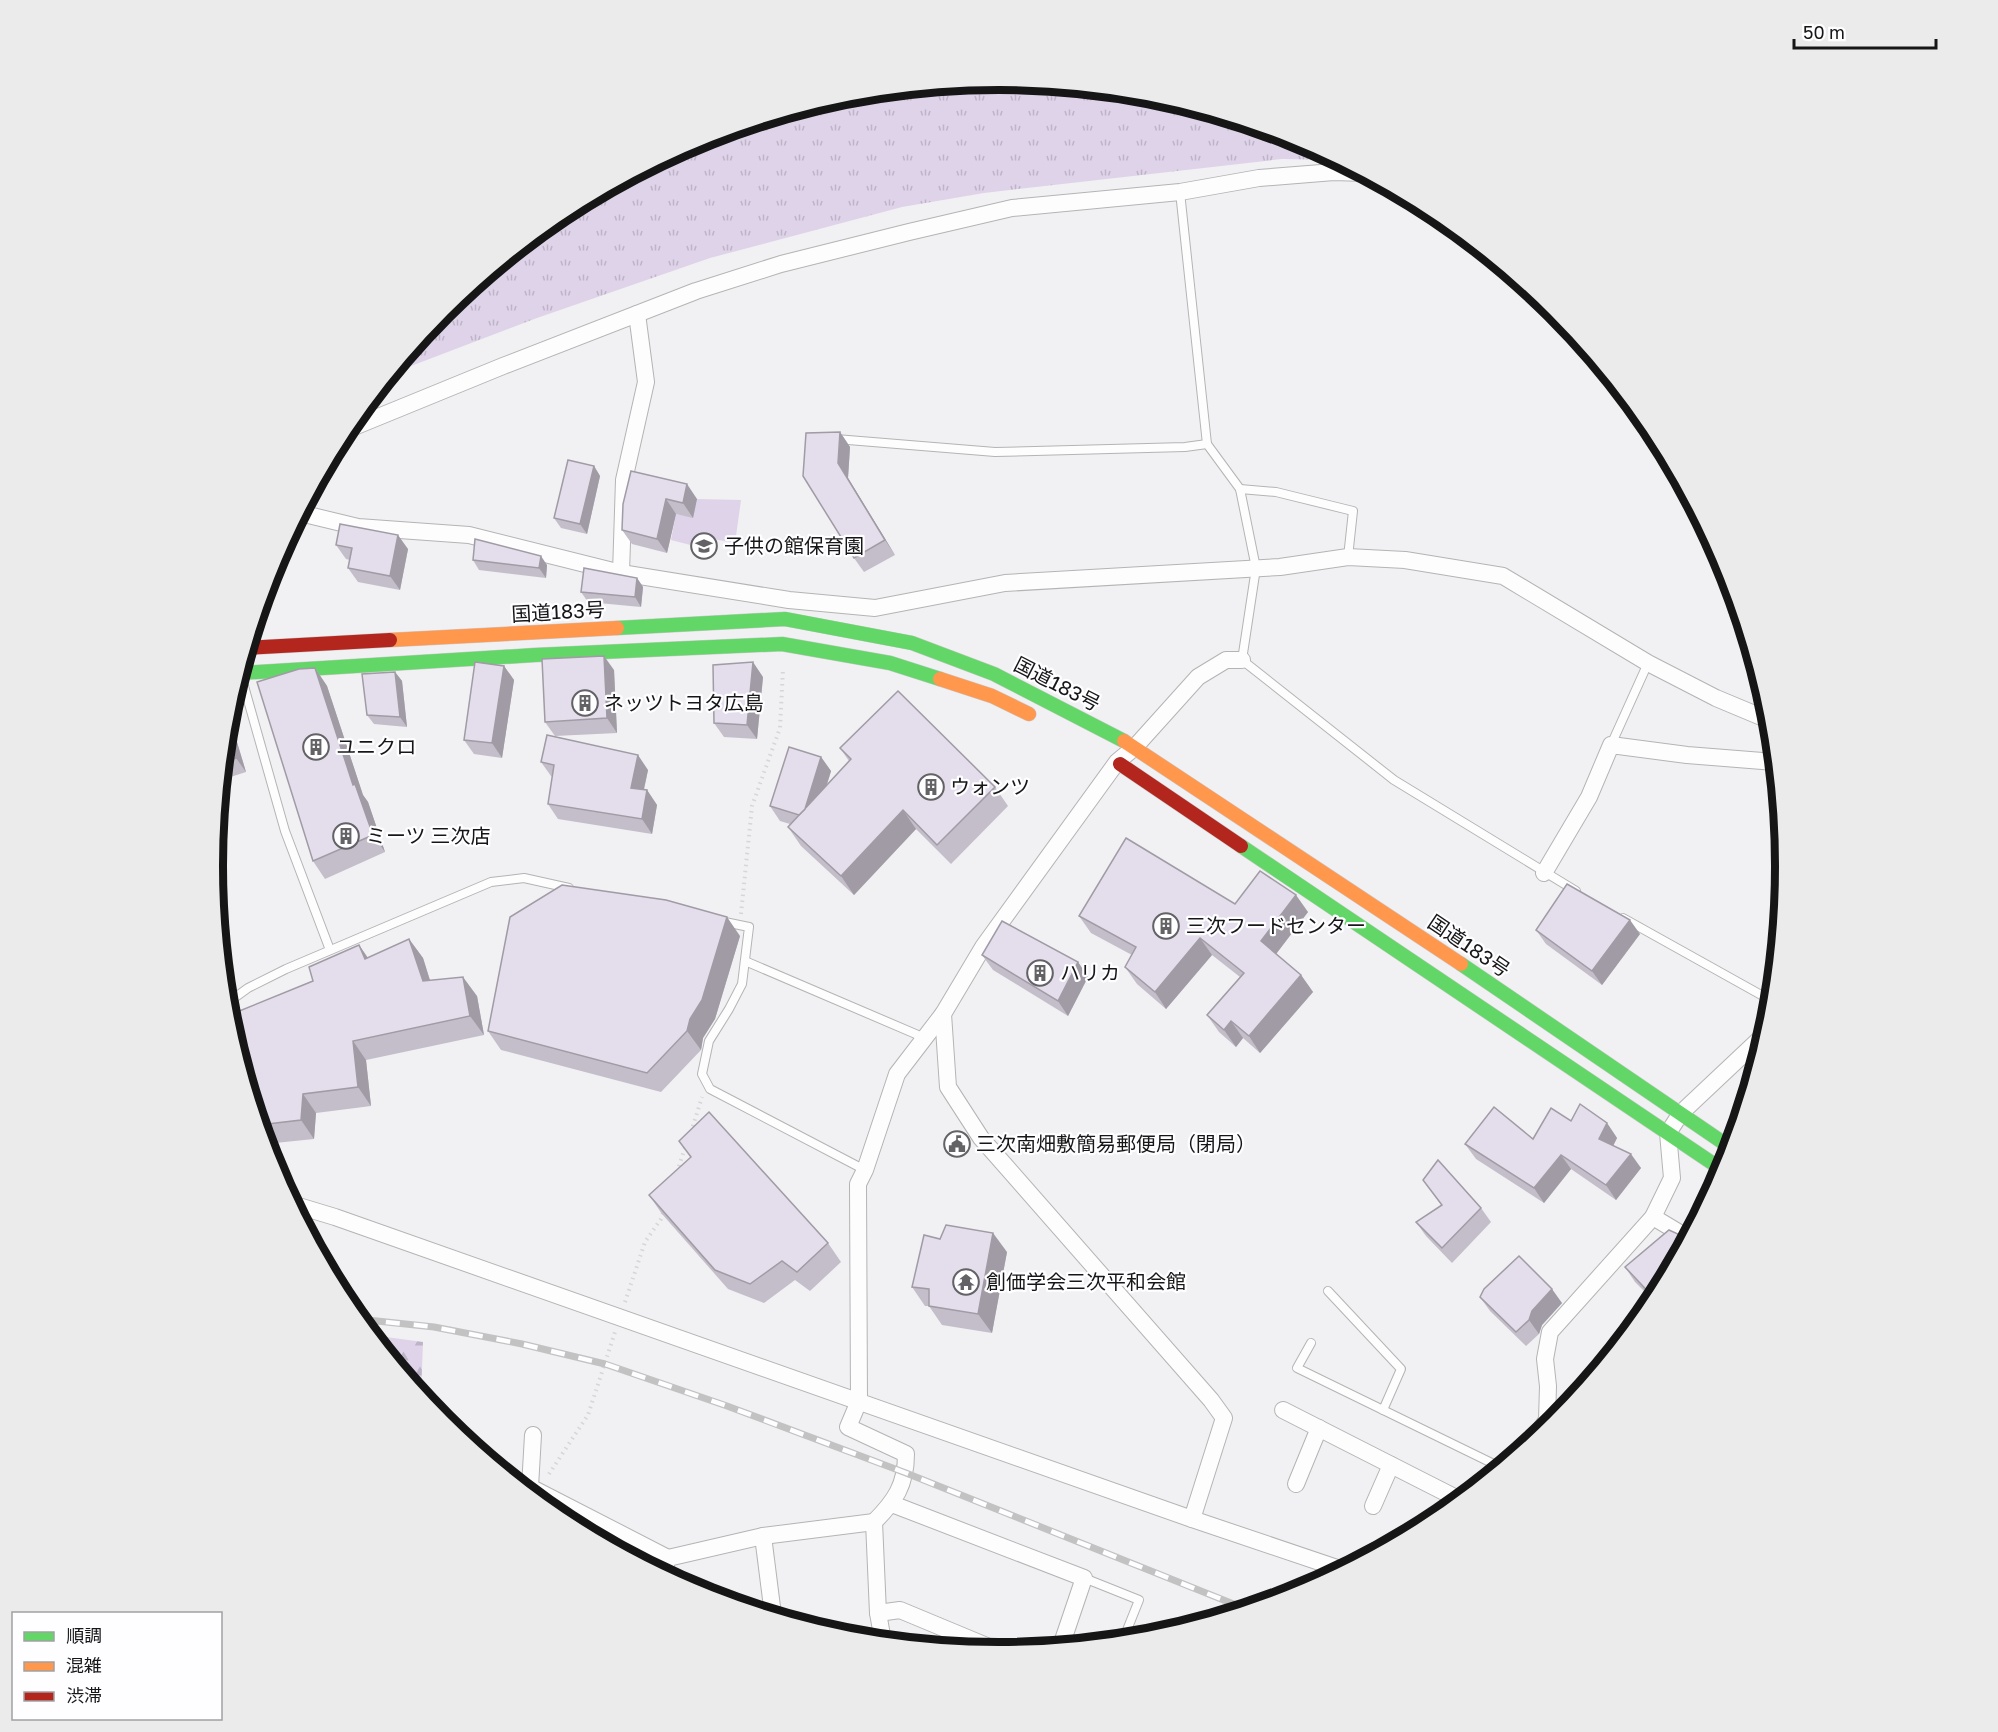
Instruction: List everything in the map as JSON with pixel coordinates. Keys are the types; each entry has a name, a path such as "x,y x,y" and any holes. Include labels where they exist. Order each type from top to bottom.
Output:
{"highway":[{"name":"国道183号","path":"254,648 785,619 912,643 994,674 1135,747 1724,1143"},
{"name":"国道183号","path":"247,673 535,655 782,644 890,663 992,696 1042,720"},
{"path":"1112,759 1715,1165"}],"street":[{"path":"362,424 696,291 781,264 1001,211 1180,192 1259,178 1347,172"},
{"path":"621,573 624,480 646,382 637,314"},
{"path":"307,515 358,527 470,535 621,573 789,600 875,608 1005,583 1280,567 1348,557 1405,560 1503,576 1648,663 1716,698 1760,717"},
{"path":"782,644 789,600"},
{"path":"548,1497 665,1566 763,1536 874,1522 892,1504 906,1473 906,1454 849,1427 859,1401 858,1184 865,1170 897,1074 943,1014 983,947 1112,759 1135,747 1198,677 1226,660 1242,660"},
{"path":"1544,873 1589,797 1611,745 1687,755 1767,761"},
{"path":"943,1014 948,1087 981,1138 1211,1400 1224,1418 1192,1519"},
{"path":"1547,1416 1548,1386 1545,1359 1550,1332 1653,1217 1672,1178 1668,1133 1681,1113 1754,1043"},
{"path":"302,1207 1332,1566"},
{"path":"1653,1217 1682,1234"},
{"path":"1283,1410 1452,1496"},
{"path":"1296,1484 1319,1428"},
{"path":"530,1484 533,1435"},
{"path":"1373,1506 1391,1465"},
{"path":"892,1504 1084,1578 1063,1639"},
{"path":"874,1522 882,1632"},
{"path":"763,1536 772,1608"},
{"path":"879,1613 900,1610 975,1641"}],"lane":[{"path":"1180,192 1207,444 1240,489 1256,568 1242,660 1394,780 1581,894"},
{"path":"823,438 995,452 1185,447 1207,444"},
{"path":"1240,489 1276,492 1353,511 1348,557"},
{"path":"1611,745 1648,663"},
{"path":"244,687 285,831 330,951"},
{"path":"235,998 267,979 491,882 524,878 581,891"},
{"path":"1619,916 1763,996"},
{"path":"706,918 749,927 742,984 709,1041 702,1074 710,1089 865,1170"},
{"path":"745,961 925,1038"},
{"path":"1328,1291 1401,1369 1383,1410"},
{"path":"1311,1343 1297,1368 1493,1464"},
{"path":"1084,1578 1139,1600 1127,1631"}],"path":[{"path":"740,925 752,806 780,728 784,674 782,644"},
{"path":"674,1181 707,1083"},
{"path":"539,1490 588,1415 645,1242 660,1219 666,1203"}],"green space":[{"path":"999,90 1100,97 1200,116 1248,131 1319,160 1282,159 984,193 902,207 710,258 537,318 404,369 450,317 487,283 527,250 611,194 702,149 798,116 848,105 948,92"},
{"path":"697,499 741,500 735,543 713,539 710,550 671,540 676,514 693,517"},
{"path":"382,1336 423,1342 421,1384"}],"building":[{"path":"840,432 838,463 885,540 854,558 803,476 806,433"},
{"path":"568,460 594,466 580,524 554,518"},
{"path":"631,471 687,484 683,503 666,499 657,539 622,530 623,504"},
{"path":"340,524 398,535 390,576 348,568 352,548 336,545"},
{"path":"475,539 541,556 539,568 473,560"},
{"path":"584,568 637,578 635,597 581,592"},
{"name":"ネッツトヨタ広島","path":"604,656 607,718 545,722 542,659"},
{"path":"475,662 504,666 492,743 464,740"},
{"path":"753,662 747,725 714,723 713,665"},
{"path":"315,668 353,785 355,784 373,835 313,861 257,682 299,669"},
{"path":"395,672 400,717 367,715 362,674"},
{"path":"898,691 995,787 937,845 903,810 841,876 788,827 851,759 840,748"},
{"path":"547,735 638,755 631,788 647,790 642,819 548,804 554,765 541,762"},
{"path":"789,747 821,757 805,809 799,815 770,806"},
{"path":"233,748 236,758 231,760"},
{"path":"1126,838 1235,904 1260,871 1296,895 1261,941 1301,975 1249,1036 1231,1021 1224,1030 1207,1015 1244,973 1200,938 1155,992 1125,967 1136,947 1079,916"},
{"path":"1567,884 1630,920 1592,971 1536,930"},
{"path":"562,885 666,900 727,917 702,1000 690,1019 687,1031 647,1073 488,1031 510,917"},
{"name":"ハリカ","path":"1002,921 1078,962 1058,1001 982,955"},
{"path":"409,939 423,981 463,977 470,1016 353,1041 358,1087 303,1094 301,1120 267,1124 249,1067 237,1012 313,981 309,967 359,945 365,959"},
{"path":"1580,1104 1607,1123 1599,1139 1631,1154 1606,1185 1561,1155 1534,1188 1465,1144 1494,1107 1533,1139 1551,1108 1571,1121"},
{"path":"709,1112 828,1243 797,1272 782,1261 750,1284 715,1270 649,1195 691,1157 679,1141"},
{"path":"1438,1160 1481,1208 1442,1248 1416,1222 1442,1205 1423,1180"},
{"name":"創価学会三次平和会館","path":"946,1225 993,1233 978,1314 929,1306 929,1289 912,1287 924,1235 940,1239"},
{"path":"1669,1230 1680,1237 1648,1291 1625,1267"},
{"path":"1519,1256 1552,1289 1532,1311 1529,1320 1516,1332 1480,1297 1484,1289"}],"railway":[{"path":"370,1320 434,1327 522,1344 605,1364 727,1406 906,1473 1236,1605"}],"traffic: fast":[{"path":"617,628 785,619 912,643 994,674 1124,741"},
{"path":"247,673 535,655 782,644 890,663 940,679"},
{"path":"1241,846 1715,1165"},
{"path":"1461,964 1724,1143"}],"traffic: slow":[{"path":"390,640 617,628"},
{"path":"940,679 992,696 1029,714"},
{"path":"1124,741 1461,964"}],"traffic: jam":[{"path":"254,648 390,640"},
{"path":"1120,764 1241,846"}],"place":[{"name":"子供の館保育園","path":"704,546"},
{"name":"ネッツトヨタ広島","path":"585,703"},
{"name":"ユニクロ","path":"316,747"},
{"name":"ウォンツ","path":"931,787"},
{"name":"ミーツ 三次店","path":"346,836"},
{"name":"三次フードセンター","path":"1166,926"},
{"name":"ハリカ","path":"1040,973"},
{"name":"三次南畑敷簡易郵便局（閉局）","path":"957,1144"},
{"name":"創価学会三次平和会館","path":"966,1282"}]}
